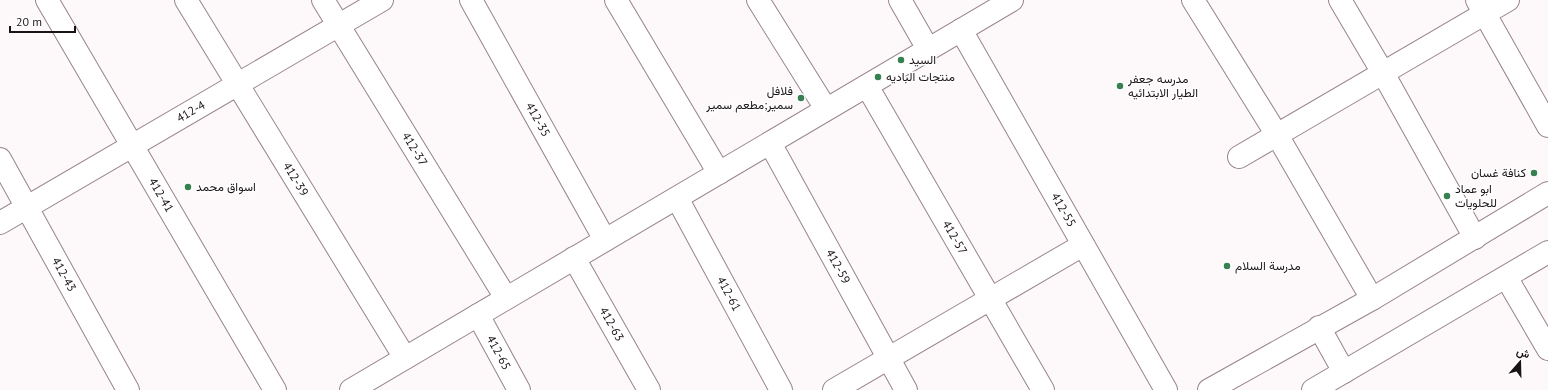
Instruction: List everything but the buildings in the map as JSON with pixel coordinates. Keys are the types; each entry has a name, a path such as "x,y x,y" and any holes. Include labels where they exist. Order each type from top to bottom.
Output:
{"street":[{"name":"412-41","path":"47,0 274,390"},
{"name":"412-39","path":"186,0 405,358"},
{"name":"412-37","path":"323,0 506,298"},
{"name":"412-4","path":"0,223 382,0"},
{"name":"412-35","path":"471,0 605,240"},
{"path":"616,0 719,173"},
{"path":"758,0 826,109"},
{"path":"900,0 928,49"},
{"path":"350,390 379,383 405,358 1012,0"},
{"path":"1193,0 1276,135 1372,299"},
{"path":"1340,0 1383,73 1475,238"},
{"path":"1239,157 1383,73 1481,7 1508,0"},
{"path":"1481,7 1548,126"},
{"name":"412-55","path":"961,30 1166,390"},
{"name":"412-57","path":"866,86 1043,390"},
{"name":"412-59","path":"770,143 906,390"},
{"name":"412-43","path":"0,159 128,390"},
{"path":"1209,390 1319,327 1372,299 1548,193"},
{"name":"412-61","path":"677,198 781,390"},
{"path":"834,390 1084,245"},
{"path":"1313,390 1548,252"},
{"name":"412-63","path":"574,258 649,390"},
{"path":"1506,277 1548,349"},
{"name":"412-65","path":"478,315 519,390"},
{"path":"1319,327 1344,372"}],"place":[{"name":"السيد","path":"901,60"},
{"name":"منتجات الباديه","path":"878,77"},
{"name":"مدرسه جعفر الطيار الابتدائيه","path":"1120,86"},
{"name":"فلافل سمير;مطعم سمير","path":"801,98"},
{"name":"كنافة غسان","path":"1534,173"},
{"name":"اسواق محمد","path":"188,187"},
{"name":"ابو عماد للحلويات","path":"1447,196"},
{"name":"مدرسة السلام","path":"1227,266"}]}
